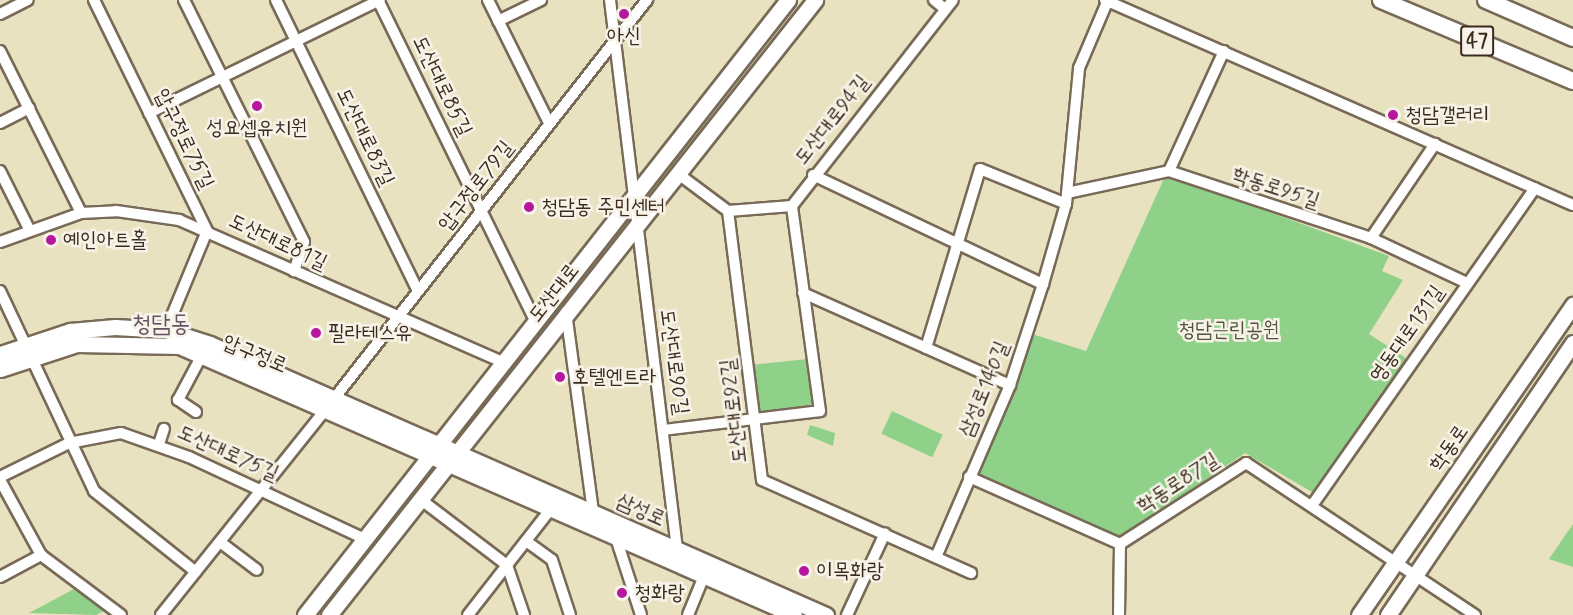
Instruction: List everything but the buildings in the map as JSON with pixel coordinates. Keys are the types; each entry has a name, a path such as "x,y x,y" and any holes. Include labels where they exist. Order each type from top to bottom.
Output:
{"main road":[{"name":"도산대로","path":"329,615 566,312 634,209 788,0"},
{"name":"도산대로","path":"305,615 534,319 634,209 677,173 815,0"},
{"name":"47","path":"1381,0 1573,81"},
{"name":"47","path":"1486,0 1573,38"},
{"name":"학동로","path":"1359,615 1573,305"},
{"name":"압구정로","path":"0,354 115,327 166,330 435,449"},
{"name":"압구정로","path":"0,369 27,349 111,342 179,346 331,402"},
{"name":"학동로","path":"1388,615 1573,343"},
{"name":"삼성로","path":"435,449 550,510 794,615"},
{"name":"삼성로","path":"452,458 593,511 826,615"}],"street":[{"path":"0,14 28,0"},
{"name":"압구정로75길","path":"94,0 207,231"},
{"path":"184,0 304,242 294,271"},
{"name":"도산대로83길","path":"276,0 418,291"},
{"path":"149,113 379,0"},
{"name":"도산대로85길","path":"379,0 534,319"},
{"path":"488,0 549,123"},
{"path":"498,21 541,0"},
{"name":"도산대로90길","path":"610,0 663,430 820,411 803,293"},
{"name":"압구정로79길","path":"161,615 647,0"},
{"path":"934,0 944,8"},
{"name":"도산대로94길","path":"792,206 813,175 944,8 953,0"},
{"path":"1107,0 1573,205"},
{"name":"삼성로140길","path":"936,557 1010,385 1042,284 1066,199 1078,68 1107,0"},
{"path":"0,51 81,213"},
{"path":"926,348 980,169 1066,199 1169,171 1224,51"},
{"path":"0,123 29,108"},
{"path":"1371,238 1435,144"},
{"path":"0,171 29,229"},
{"name":"학동로95길","path":"1169,171 1371,238 1467,283"},
{"path":"677,173 728,212 792,206 803,293 1010,385"},
{"path":"813,175 950,236 958,246 1042,284"},
{"name":"영동대로131길","path":"1313,504 1535,188"},
{"name":"도산대로92길","path":"728,212 762,480 936,557"},
{"name":"도산대로81길","path":"0,242 29,229 81,213 149,213 207,231 396,318 502,362"},
{"path":"166,330 207,231"},
{"path":"0,291 69,443 94,491 196,572"},
{"path":"566,312 593,511"},
{"path":"196,412 178,400 202,355"},
{"path":"159,444 164,429"},
{"path":"663,430 677,549"},
{"name":"도산대로75길","path":"0,479 69,443 107,432 159,444 262,489 365,539"},
{"name":"학동로87길","path":"1120,544 1246,463 1313,504 1475,615"},
{"path":"969,477 1120,544 1119,615"},
{"path":"0,479 41,555 116,614"},
{"path":"420,499 507,565 524,615"},
{"path":"468,615 550,510"},
{"path":"847,615 885,533"},
{"path":"616,538 641,615"},
{"path":"526,541 552,560 570,615"},
{"path":"220,542 257,570"},
{"path":"0,577 41,555"},
{"path":"936,557 971,573"},
{"path":"688,615 704,576"}],"green space":[{"name":"청담근린공원","path":"1166,174 1389,256 1382,271 1403,280 1369,334 1409,360 1317,495 1245,453 1124,535 1111,537 978,477 977,470 1012,395 1032,334 1086,351"},
{"path":"808,359 814,404 760,414 750,365"},
{"path":"892,411 943,435 932,457 881,434"},
{"path":"810,425 835,433 833,446 807,435"},
{"path":"1573,524 1573,567 1549,559"},
{"path":"76,588 106,610 96,615 29,613"}],"place":[{"name":"아신","path":"624,14"},
{"name":"성요셉유치원","path":"257,106"},
{"name":"청담갤러리","path":"1393,115"},
{"name":"청담동 주민센터","path":"529,207"},
{"name":"예인아트홀","path":"51,240"},
{"name":"필라테스유","path":"316,333"},
{"name":"호텔엔트라","path":"560,377"},
{"name":"이목화랑","path":"804,571"},
{"name":"청화랑","path":"622,593"}],"district":[{"name":"청담동","path":"161,325"}]}
